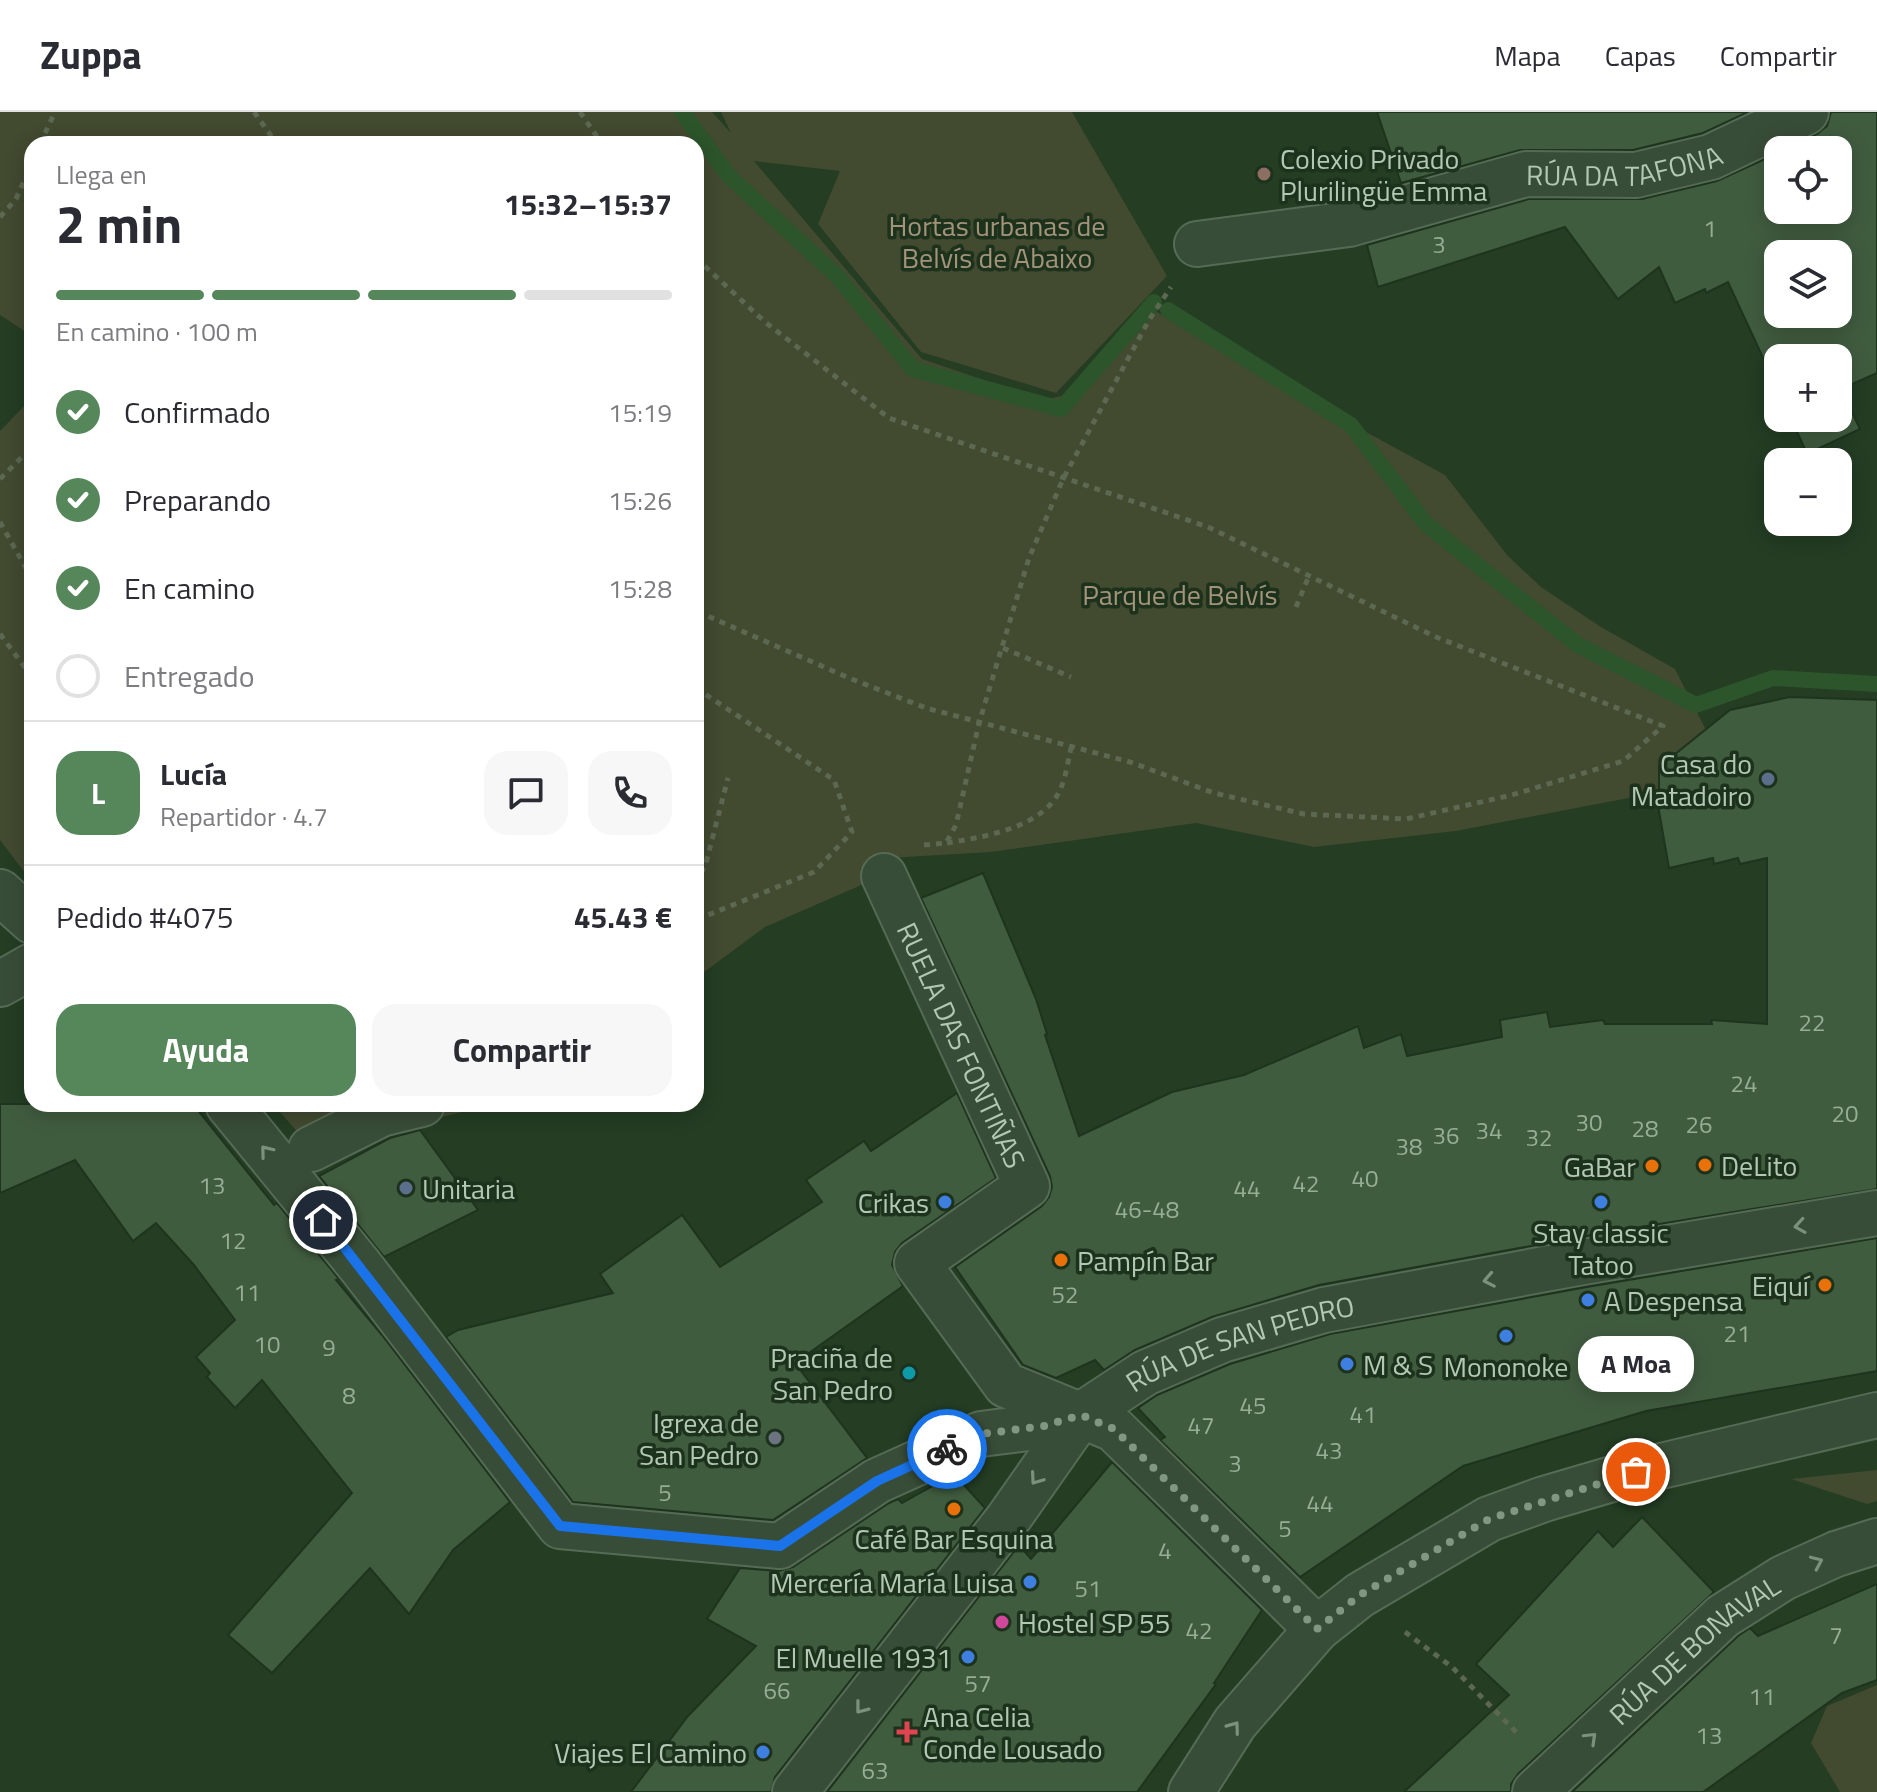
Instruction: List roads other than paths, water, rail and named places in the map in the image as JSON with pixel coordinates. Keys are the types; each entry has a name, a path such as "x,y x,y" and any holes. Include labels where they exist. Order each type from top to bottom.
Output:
{"street":[{"name":"RÚA DA TAFONA","path":"1197,244 1349,224 1526,174 1636,175 1711,157 1806,112"},
{"name":"RUELA DAS FONTIÑAS","path":"884,876 1027,1186 917,1263 1006,1385 1081,1415"},
{"path":"0,892 24,914"},
{"path":"0,984 24,970"},
{"path":"235,1112 361,1267 560,1526 780,1546 877,1481 981,1434 1044,1426 1081,1415 1114,1429 1317,1629"},
{"path":"311,1149 389,1112"},
{"name":"RÚA DE SAN PEDRO","path":"795,1792 1008,1519 1081,1415 1145,1373 1222,1340 1324,1310 1583,1262 1877,1213"},
{"path":"1191,1792 1235,1723 1317,1629 1360,1595 1489,1519 1636,1472 1877,1415"},
{"name":"RÚA DE BONAVAL","path":"1535,1792 1723,1616 1783,1578 1836,1554 1877,1541"}],"waterway":[{"path":"682,112 700,136"},
{"path":"704,142 729,176 838,277 913,369 1061,409 1154,302"},
{"path":"1168,310 1351,425 1426,524 1578,645 1696,705 1773,678 1877,684"}],"place":[{"name":"Colexio Privado Plurilingüe Emma","path":"1264,174"},
{"name":"Casa do Matadoiro","path":"1768,779"},
{"name":"DeLito","path":"1705,1165"},
{"name":"GaBar","path":"1652,1166"},
{"name":"Unitaria","path":"406,1188"},
{"name":"Crikas","path":"945,1202"},
{"name":"Stay classic Tatoo","path":"1601,1202"},
{"name":"Pampín Bar","path":"1061,1260"},
{"name":"Eiquí","path":"1825,1285"},
{"name":"A Despensa","path":"1588,1300"},
{"name":"Mononoke","path":"1506,1336"},
{"name":"M & S","path":"1347,1364"},
{"name":"Praciña de San Pedro","path":"909,1373"},
{"name":"Igrexa de San Pedro","path":"775,1438"},
{"name":"A Moa","path":"1636,1472"},
{"name":"Café Bar Esquina","path":"954,1509"},
{"name":"Mercería María Luisa","path":"1030,1582"},
{"name":"Hostel SP 55","path":"1002,1622"},
{"name":"El Muelle 1931","path":"968,1657"},
{"name":"Ana Celia Conde Lousado","path":"907,1732"},
{"name":"Viajes El Camino","path":"763,1752"}],"park label":[{"name":"Hortas urbanas de Belvís de Abaixo","path":"997,241"},
{"name":"Parque de Belvís","path":"1180,594"}]}
